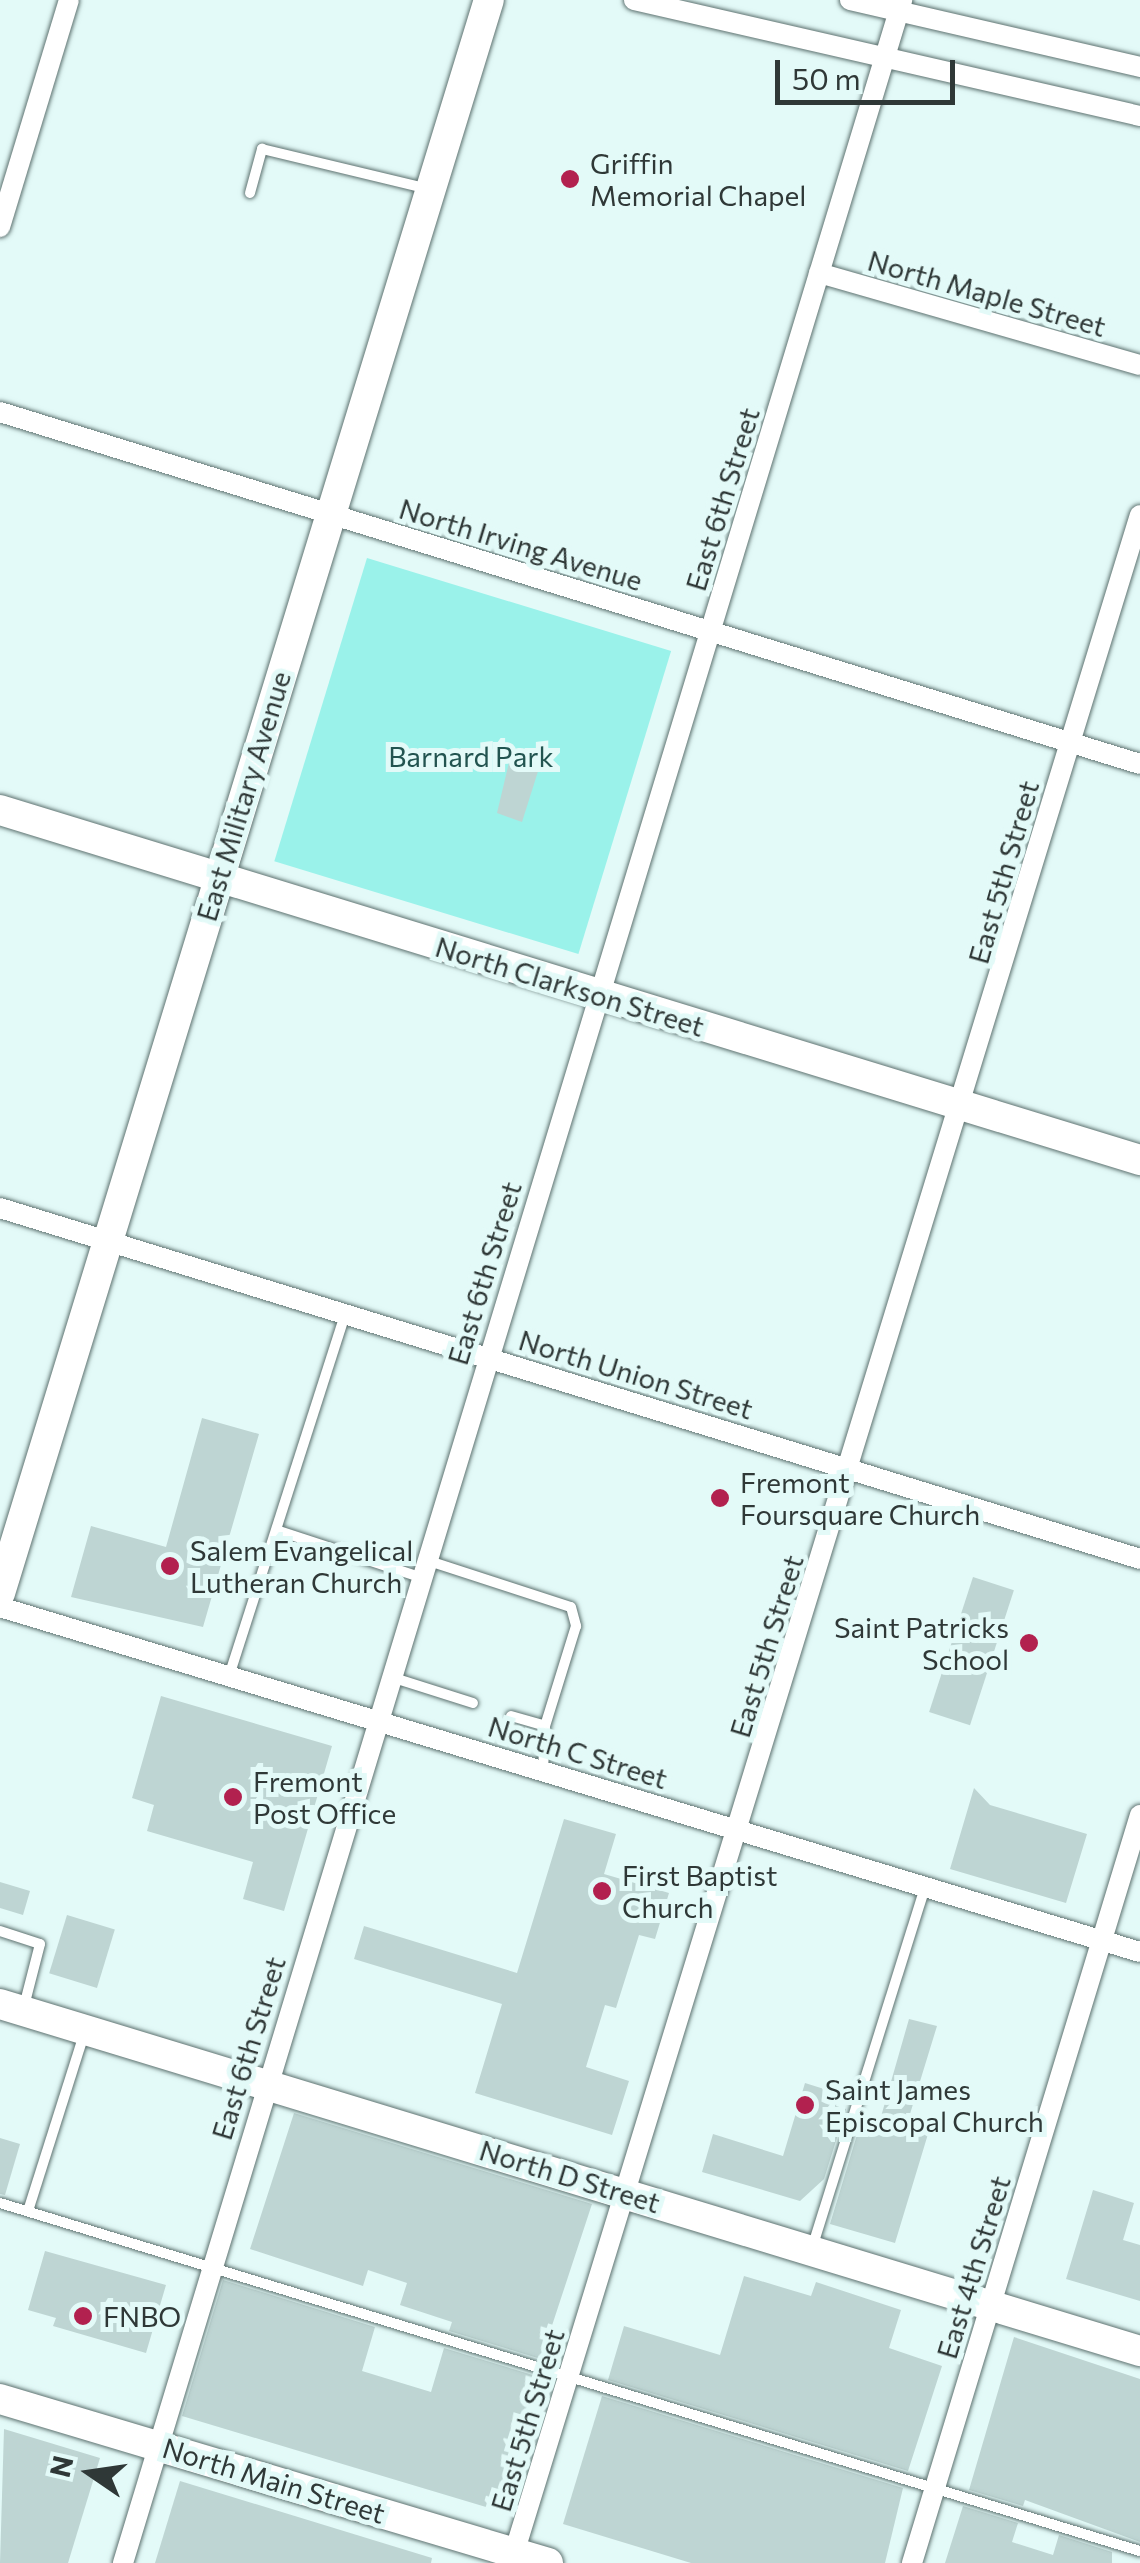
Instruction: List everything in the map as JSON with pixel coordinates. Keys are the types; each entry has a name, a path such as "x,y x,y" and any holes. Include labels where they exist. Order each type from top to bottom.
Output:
{"main road":[{"name":"East Military Avenue","path":"0,1593 489,0"},
{"name":"North Clarkson Street","path":"0,810 1140,1160"},
{"name":"North D Street","path":"11,2007 1140,2351"},
{"name":"North Main Street","path":"0,2399 512,2558 548,2563"}],"street":[{"path":"0,227 68,0"},
{"path":"634,0 1140,116"},
{"path":"850,0 900,5 1140,67"},
{"name":"East 6th Street","path":"123,2563 596,994 900,5"},
{"name":"North Maple Street","path":"819,273 1140,365"},
{"name":"North Irving Avenue","path":"0,412 1140,764"},
{"name":"East 5th Street","path":"512,2558 962,1107 1140,515"},
{"name":"North Union Street","path":"0,1208 1140,1558"},
{"name":"North C Street","path":"0,1607 1140,1952"},
{"name":"East 4th Street","path":"912,2563 1140,1815"}],"lane":[{"path":"250,193 262,149 430,189"},
{"path":"229,1676 346,1314"},
{"path":"279,1530 571,1607 572,1642 545,1726 543,1770"},
{"path":"390,1676 473,1703"},
{"path":"511,1716 545,1726"},
{"path":"811,2252 926,1886"},
{"path":"0,1931 40,1944 11,2007"},
{"path":"28,2211 85,2030"},
{"path":"0,2202 1140,2550"}],"green space":[{"name":"Barnard Park","path":"367,558 671,651 578,954 274,861"}],"building":[{"path":"511,754 540,765 522,822 497,813"},
{"path":"202,1418 259,1434 203,1627 71,1597 91,1526 166,1547"},
{"path":"973,1577 1014,1590 970,1725 929,1712"},
{"path":"161,1696 332,1746 284,1911 243,1899 253,1862 147,1831 154,1805 132,1798"},
{"path":"974,1788 990,1805 1087,1834 1066,1903 950,1869"},
{"path":"564,1819 616,1834 604,1874 669,1893 655,1939 639,1935 616,2008 605,2005 586,2067 629,2081 612,2135 475,2093 502,2004 354,1959 364,1926 517,1973"},
{"path":"0,1882 30,1891 23,1915 0,1908"},
{"path":"67,1915 115,1930 97,1988 49,1973"},
{"path":"909,2019 937,2026 906,2127 928,2134 895,2243 830,2224 863,2115 880,2120"},
{"path":"805,2083 840,2094 836,2106 846,2109 824,2179 800,2201 702,2172 713,2134 783,2156"},
{"path":"294,2113 592,2204 541,2359 449,2331 452,2322 400,2305 407,2283 368,2270 363,2286 250,2249"},
{"path":"0,2138 20,2144 5,2195 0,2194"},
{"path":"1093,2190 1134,2203 1123,2240 1140,2245 1140,2301 1066,2279"},
{"path":"45,2251 166,2285 146,2353 53,2326 56,2318 28,2310"},
{"path":"744,2276 811,2296 816,2282 901,2310 889,2348 942,2366 908,2471 608,2380 624,2326 720,2355"},
{"path":"223,2280 375,2327 362,2371 431,2392 444,2348 536,2376 496,2510 182,2416"},
{"path":"1014,2337 1140,2379 1140,2542 1025,2500 1023,2506 969,2490"},
{"path":"602,2396 903,2488 885,2563 691,2563 563,2524"},
{"path":"4,2429 100,2458 68,2563 0,2563"},
{"path":"180,2481 432,2558 431,2563 155,2563"},
{"path":"963,2506 1018,2523 1012,2542 1053,2555 1059,2535 1112,2552 1112,2563 945,2563"}],"place":[{"name":"Griffin Memorial Chapel","path":"570,179"},
{"name":"Fremont Foursquare Church","path":"720,1498"},
{"name":"Salem Evangelical Lutheran Church","path":"170,1566"},
{"name":"Saint Patricks School","path":"1029,1643"},
{"name":"Fremont Post Office","path":"233,1797"},
{"name":"First Baptist Church","path":"602,1891"},
{"name":"Saint James Episcopal Church","path":"805,2105"},
{"name":"FNBO","path":"83,2316"}]}
